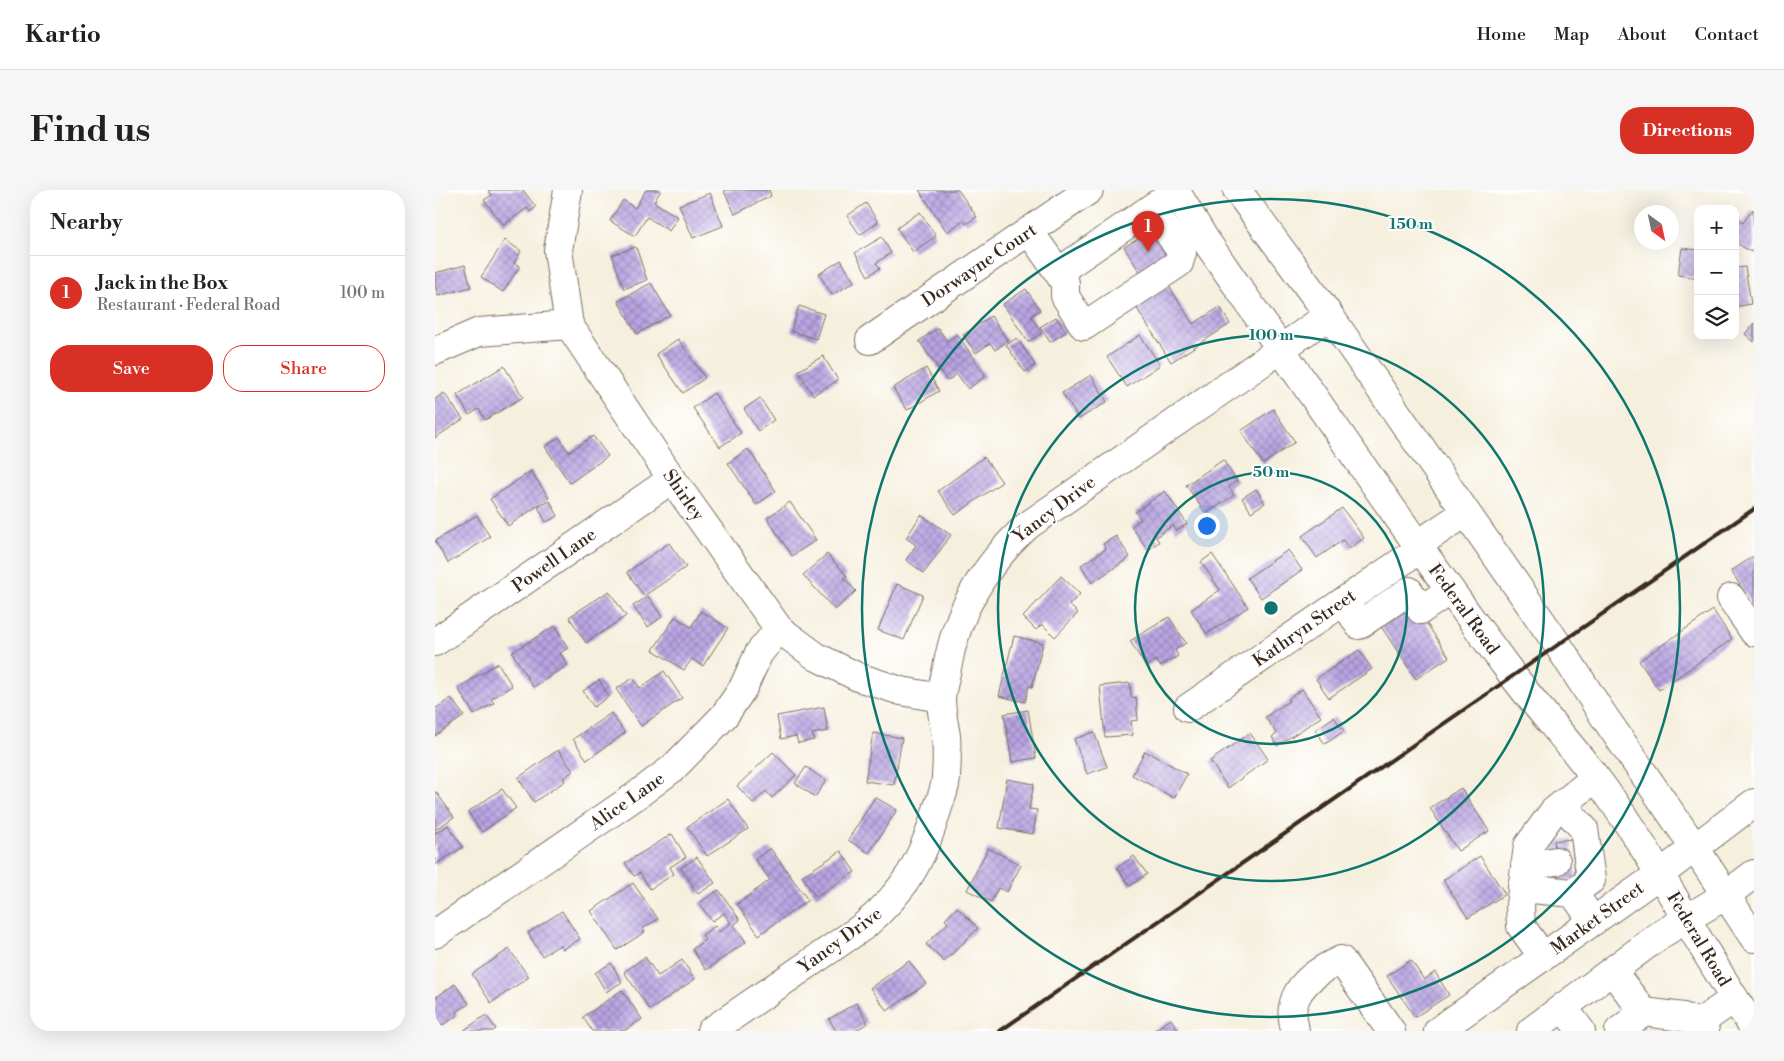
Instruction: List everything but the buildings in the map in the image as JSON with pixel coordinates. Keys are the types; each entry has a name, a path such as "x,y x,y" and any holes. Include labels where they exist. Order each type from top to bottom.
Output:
{"street":[{"name":"Shirley","path":"568,190 558,250 569,325 672,479 779,629 817,657 859,677 901,690 941,698"},
{"name":"Dorwayne Court","path":"870,340 1089,190"},
{"path":"1237,190 1329,316 1558,645 1603,715 1695,848 1754,938"},
{"path":"1058,272 1175,191"},
{"name":"Federal Road","path":"1175,191 1204,238 1418,547 1513,676 1605,791 1660,874 1734,999 1754,1028"},
{"path":"1152,208 1182,253"},
{"path":"1029,231 1065,283 1065,296 1089,324 1179,263 1182,253 1204,238"},
{"name":"Yancy Drive","path":"711,1031 864,926 885,908 918,864 930,836 946,780 946,739 941,698 951,644 959,621 980,580 1009,542 1027,526 1329,316"},
{"path":"435,351 479,332 569,325"},
{"name":"Powell Lane","path":"435,642 672,479"},
{"name":"Kathryn Street","path":"1188,708 1343,601 1465,512"},
{"path":"1343,601 1359,625 1409,591 1421,610 1450,590"},
{"path":"1731,598 1754,632"},
{"name":"Alice Lane","path":"435,934 637,795 673,768 724,716 743,688 759,653 779,629"},
{"path":"1543,957 1521,926 1520,905 1528,846 1553,812 1595,778"},
{"name":"Market Street","path":"1438,1031 1660,874 1754,803"},
{"path":"1524,877 1572,859 1584,829 1562,805"},
{"path":"1572,859 1591,880 1573,892"},
{"path":"1531,1031 1660,935 1726,895 1754,874"},
{"path":"1524,877 1573,892 1593,921"},
{"path":"1295,1031 1292,1008 1299,990 1321,969 1341,960 1391,1031"},
{"path":"1612,971 1644,1012"},
{"path":"1619,1031 1644,1012 1683,1017 1702,1027 1734,999"},
{"path":"1563,1007 1581,1031"}],"railway":[{"path":"1000,1031 1754,509"}],"place":[{"name":"Jack in the Box","path":"1148,252"}]}
